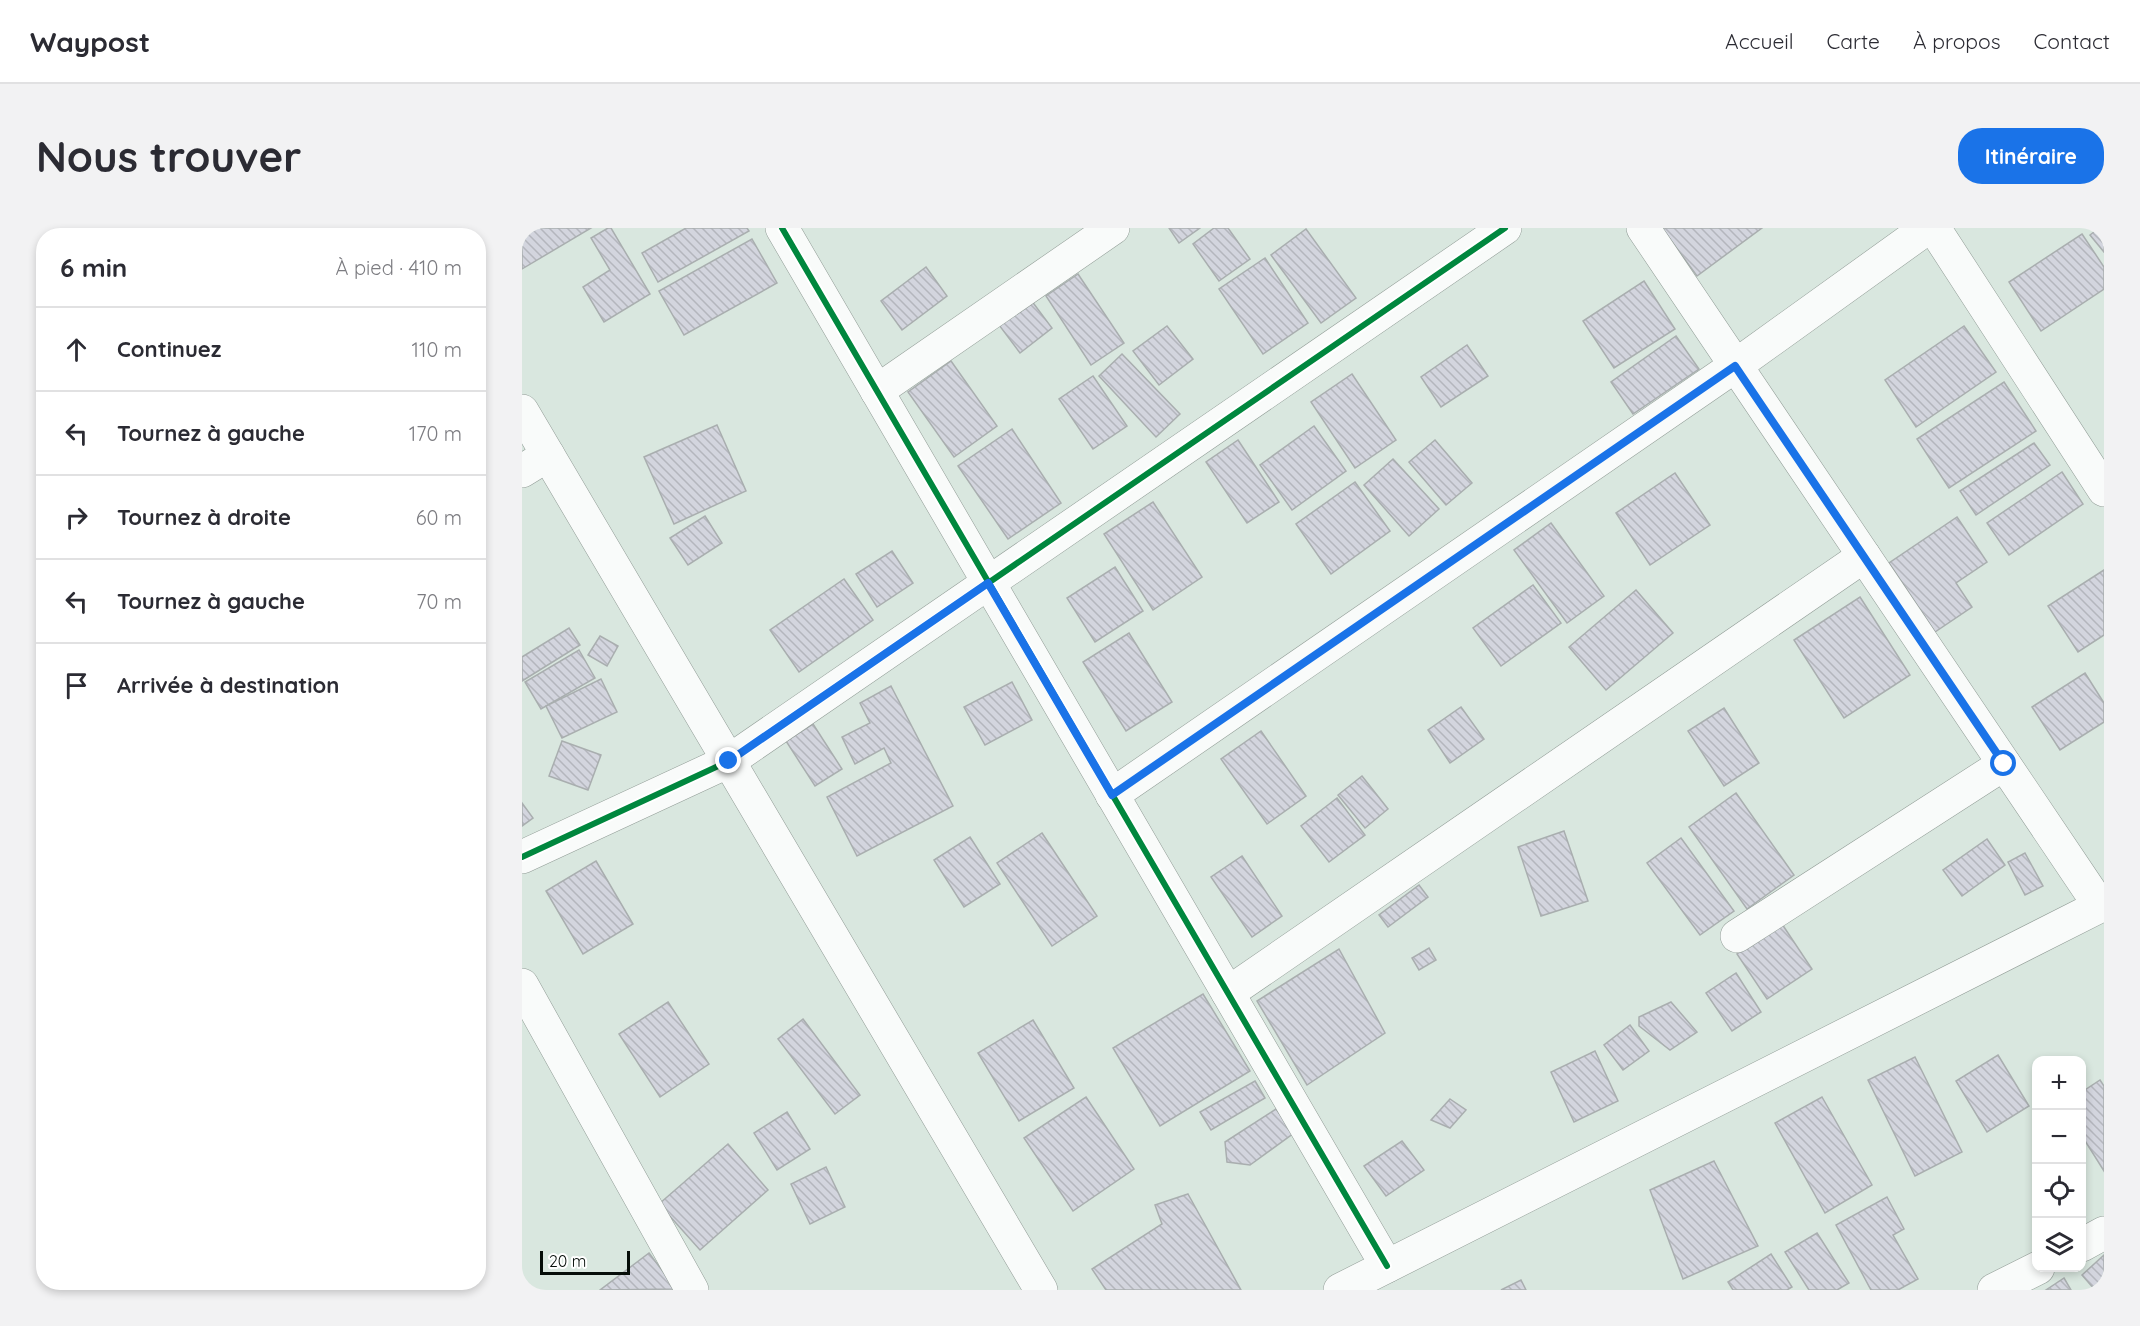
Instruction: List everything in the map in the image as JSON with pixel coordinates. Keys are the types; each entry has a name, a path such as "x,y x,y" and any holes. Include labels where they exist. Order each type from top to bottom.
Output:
{"street":[{"path":"782,228 1387,1266"},
{"path":"877,391 1113,228"},
{"path":"522,857 729,761 1506,228"},
{"path":"1340,1290 2102,905 2004,764 1643,228"},
{"path":"1112,795 1735,366 1927,228"},
{"path":"1934,228 2104,490"},
{"path":"522,411 535,463 729,761 1041,1290"},
{"path":"1228,993 1864,556"},
{"path":"1737,936 2004,764"},
{"path":"522,985 692,1290"},
{"path":"2086,1243 2104,1233"},
{"path":"1994,1290 2032,1271"}],"building":[{"path":"522,228 591,228 522,269"},
{"path":"611,228 650,294 604,322 583,287 610,270 591,238"},
{"path":"686,228 747,228 749,231 658,282 642,253"},
{"path":"1169,228 1200,228 1179,243"},
{"path":"1214,228 1228,228 1250,259 1219,281 1193,244"},
{"path":"1662,228 1762,228 1697,276"},
{"path":"2099,228 2104,228 2104,252 2090,235"},
{"path":"1306,229 1356,298 1321,323 1271,255"},
{"path":"2082,234 2104,267 2104,289 2041,331 2009,282"},
{"path":"752,239 777,283 684,335 659,291"},
{"path":"1265,258 1308,323 1263,354 1219,289"},
{"path":"926,267 947,296 902,330 881,301"},
{"path":"1078,274 1124,343 1091,365 1046,296"},
{"path":"1644,281 1675,329 1614,368 1583,321"},
{"path":"1031,300 1052,328 1020,353 999,325"},
{"path":"1167,326 1193,359 1159,385 1133,351"},
{"path":"1964,326 1996,372 1916,427 1885,380"},
{"path":"1676,336 1699,369 1633,414 1611,382"},
{"path":"1467,345 1488,376 1441,407 1421,377"},
{"path":"1122,354 1180,414 1156,437 1099,376"},
{"path":"951,361 997,426 954,457 908,392"},
{"path":"1352,374 1396,440 1355,468 1311,402"},
{"path":"1093,376 1127,426 1093,449 1059,399"},
{"path":"2004,382 2036,431 1949,488 1917,439"},
{"path":"717,425 746,491 674,524 644,457"},
{"path":"1314,426 1346,471 1292,510 1260,465"},
{"path":"1012,429 1061,503 1008,539 958,466"},
{"path":"1238,440 1279,502 1247,523 1206,462"},
{"path":"1435,440 1472,483 1446,505 1409,462"},
{"path":"2034,443 2050,465 1976,515 1960,491"},
{"path":"1393,459 1439,509 1409,536 1364,485"},
{"path":"2062,472 2083,504 2009,555 1987,523"},
{"path":"1675,473 1710,525 1650,565 1616,513"},
{"path":"1355,482 1390,531 1331,574 1296,524"},
{"path":"1153,502 1202,577 1153,610 1104,534"},
{"path":"705,516 722,543 688,565 670,538"},
{"path":"1957,517 1987,562 1956,583 1972,607 1935,632 1889,563"},
{"path":"1551,523 1604,596 1567,623 1514,550"},
{"path":"892,551 913,583 877,607 856,574"},
{"path":"1115,567 1143,611 1095,642 1067,598"},
{"path":"2104,570 2104,635 2078,652 2048,606"},
{"path":"844,579 873,620 799,672 770,630"},
{"path":"1533,585 1561,623 1501,666 1473,628"},
{"path":"1636,590 1673,633 1606,690 1569,647"},
{"path":"1860,597 1910,675 1844,718 1794,640"},
{"path":"569,628 580,645 522,681 522,657"},
{"path":"1129,633 1172,702 1126,731 1083,662"},
{"path":"600,636 618,646 607,666 588,655"},
{"path":"579,650 595,678 541,709 525,682"},
{"path":"2085,673 2104,703 2104,722 2060,750 2032,707"},
{"path":"601,679 617,712 562,738 546,706"},
{"path":"1012,682 1032,720 985,745 964,707"},
{"path":"891,686 953,806 857,856 827,797 891,763 884,748 855,764 842,737 870,723 860,703"},
{"path":"1461,707 1484,739 1450,763 1428,730"},
{"path":"1724,708 1759,763 1724,786 1688,731"},
{"path":"813,724 842,769 815,786 786,741"},
{"path":"1261,731 1306,796 1267,824 1221,759"},
{"path":"562,741 601,755 588,790 549,776"},
{"path":"1362,776 1388,809 1365,828 1338,795"},
{"path":"1736,793 1794,875 1747,909 1689,827"},
{"path":"1337,798 1365,835 1329,862 1301,826"},
{"path":"522,803 533,818 522,826"},
{"path":"1564,831 1588,901 1541,916 1518,847"},
{"path":"1042,833 1097,916 1052,946 997,863"},
{"path":"970,837 1000,884 964,907 934,860"},
{"path":"1681,838 1734,911 1700,935 1647,863"},
{"path":"1987,839 2005,865 1962,896 1943,870"},
{"path":"2025,853 2043,886 2025,895 2008,862"},
{"path":"1242,856 1282,916 1252,937 1211,877"},
{"path":"596,861 633,924 583,954 546,891"},
{"path":"1419,885 1428,897 1388,927 1379,915"},
{"path":"1782,924 1812,969 1767,999 1737,954"},
{"path":"1429,948 1436,960 1419,970 1412,958"},
{"path":"1339,949 1385,1033 1307,1085 1257,1001"},
{"path":"1736,973 1761,1012 1732,1031 1706,993"},
{"path":"1203,994 1250,1071 1160,1126 1113,1048"},
{"path":"668,1002 709,1064 660,1097 619,1034"},
{"path":"1671,1002 1697,1032 1670,1050 1639,1026 1639,1017"},
{"path":"803,1019 860,1095 835,1114 778,1039"},
{"path":"1033,1020 1074,1088 1019,1121 978,1053"},
{"path":"1630,1025 1649,1051 1623,1070 1604,1045"},
{"path":"1595,1051 1618,1101 1574,1122 1551,1072"},
{"path":"1998,1055 2029,1106 1987,1132 1956,1081"},
{"path":"1915,1057 1962,1152 1915,1176 1868,1080"},
{"path":"2100,1080 2104,1086 2104,1171 2086,1142 2086,1089"},
{"path":"1255,1081 1265,1098 1211,1130 1200,1112"},
{"path":"1086,1097 1134,1169 1073,1211 1024,1138"},
{"path":"1822,1097 1872,1185 1825,1213 1775,1123"},
{"path":"1450,1099 1466,1110 1450,1128 1431,1120"},
{"path":"1276,1109 1294,1133 1250,1165 1227,1162 1225,1142"},
{"path":"787,1112 810,1149 777,1170 754,1133"},
{"path":"1402,1141 1424,1170 1386,1196 1364,1166"},
{"path":"728,1144 768,1190 700,1250 659,1204"},
{"path":"1714,1161 1758,1246 1683,1279 1650,1190"},
{"path":"826,1167 845,1207 810,1224 791,1184"},
{"path":"1188,1194 1241,1290 1106,1290 1092,1269 1162,1224 1155,1205"},
{"path":"1887,1197 1904,1229 1893,1235 1918,1279 1898,1290 1871,1290 1836,1225"},
{"path":"1817,1233 1849,1283 1837,1290 1809,1290 1785,1252"},
{"path":"649,1253 676,1289 600,1290"},
{"path":"1771,1254 1792,1287 1787,1290 1733,1290 1728,1282"},
{"path":"2104,1255 2104,1290 2095,1290 2082,1275"},
{"path":"2064,1278 2071,1290 2046,1290"},
{"path":"1521,1280 1526,1290 1501,1290"}],"cycle path":[{"path":"782,228 1387,1266"},
{"path":"522,857 729,761 1505,228"}],"route":[{"path":"729,761 988,583 1112,795 1735,366 2004,764"}]}
